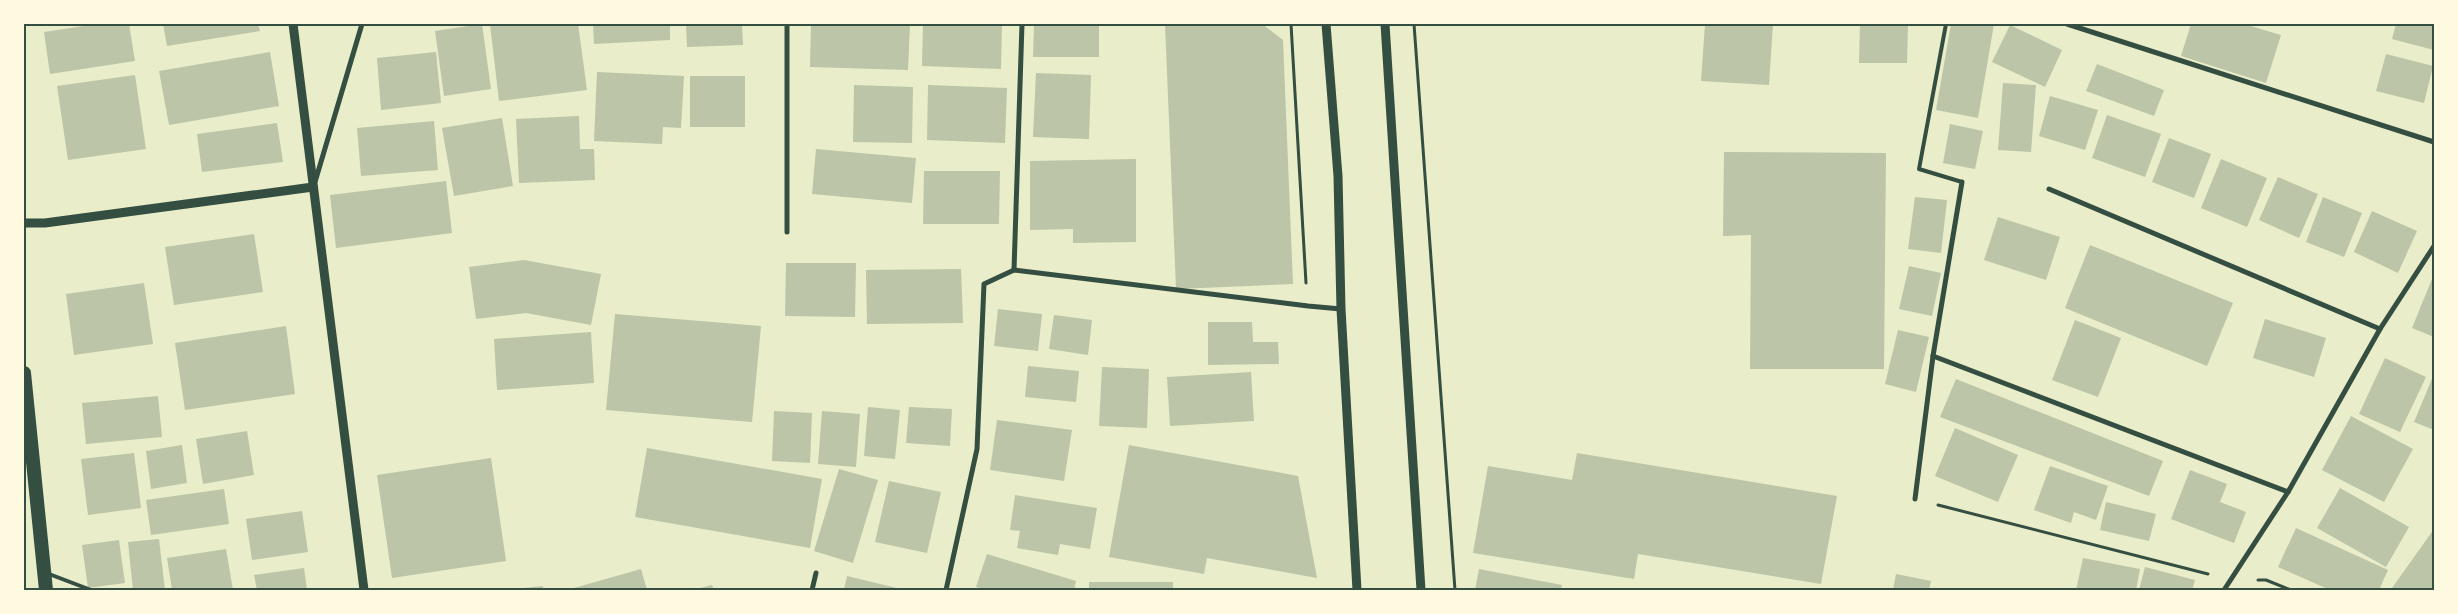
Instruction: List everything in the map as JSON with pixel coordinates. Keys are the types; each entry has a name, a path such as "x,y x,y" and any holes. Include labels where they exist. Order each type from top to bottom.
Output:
{"highway":[{"path":"24,373 46,590"}],"street":[{"path":"293,24 364,590"},
{"path":"313,187 362,24"},
{"path":"787,24 787,232"},
{"path":"1014,270 1022,24"},
{"path":"1326,24 1338,176 1341,308 1357,590"},
{"path":"1385,24 1421,590"},
{"path":"2067,24 2434,142"},
{"path":"1915,499 1933,356 1962,182"},
{"path":"24,224 45,223 313,187"},
{"path":"2049,189 2380,329"},
{"path":"2224,590 2288,492 2380,329 2434,246"},
{"path":"946,590 977,449 984,284 1014,270 1308,306 1341,308"},
{"path":"1933,356 2288,492"},
{"path":"812,590 816,573"}],"lane":[{"path":"1946,24 1919,169 1962,182"},
{"path":"44,573 91,590"}],"path":[{"path":"1291,24 1308,306"},
{"path":"1414,24 1455,590"},
{"path":"1915,499 2231,580 2266,580 2291,590"}],"building":[{"path":"97,24 129,24 135,61 50,74 44,32"},
{"path":"163,24 258,24 260,31 167,46"},
{"path":"482,24 491,89 444,96 435,31"},
{"path":"490,24 578,24 587,90 499,101"},
{"path":"593,24 670,24 670,40 594,44"},
{"path":"686,24 742,24 743,45 687,47"},
{"path":"811,24 910,24 908,70 810,67"},
{"path":"923,24 1002,24 1001,69 922,66"},
{"path":"1034,24 1099,24 1099,57 1033,57"},
{"path":"1165,24 1262,24 1283,40 1293,284 1176,289"},
{"path":"1705,24 1773,24 1769,85 1701,81"},
{"path":"1860,24 1908,24 1907,63 1859,63"},
{"path":"1951,24 1994,24 1978,118 1936,110"},
{"path":"2191,24 2244,24 2281,35 2266,83 2181,56"},
{"path":"2396,24 2434,24 2434,50 2392,39"},
{"path":"2010,25 2062,50 2045,87 1992,62"},
{"path":"270,52 279,106 169,125 159,71"},
{"path":"436,52 441,103 381,110 377,58"},
{"path":"2386,54 2433,66 2424,103 2376,91"},
{"path":"2097,64 2164,90 2154,116 2086,91"},
{"path":"597,72 684,76 681,128 663,127 662,144 594,141"},
{"path":"1036,73 1091,75 1089,139 1033,137"},
{"path":"135,75 146,149 68,160 57,86"},
{"path":"690,76 745,76 745,127 690,127"},
{"path":"2003,83 2036,85 2031,152 1998,150"},
{"path":"854,85 913,87 912,143 853,142"},
{"path":"928,85 1007,88 1005,143 927,140"},
{"path":"2050,96 2098,110 2085,150 2039,136"},
{"path":"2107,115 2161,134 2145,177 2092,158"},
{"path":"579,116 580,149 594,149 595,180 519,183 516,119"},
{"path":"502,118 513,186 454,196 442,128"},
{"path":"434,121 438,170 361,176 357,128"},
{"path":"277,123 283,162 202,172 197,134"},
{"path":"1950,124 1983,131 1975,169 1943,163"},
{"path":"2169,138 2211,154 2194,198 2152,182"},
{"path":"816,149 916,158 912,203 812,194"},
{"path":"1724,152 1886,153 1884,369 1750,369 1751,235 1723,236"},
{"path":"1136,159 1136,242 1073,243 1073,229 1030,230 1030,161"},
{"path":"2221,159 2267,178 2247,227 2201,208"},
{"path":"924,171 1000,171 999,224 923,224"},
{"path":"2278,177 2318,194 2299,238 2259,220"},
{"path":"446,181 452,233 336,248 330,195"},
{"path":"1915,197 1947,200 1941,253 1908,249"},
{"path":"2323,197 2362,213 2344,257 2306,242"},
{"path":"2372,211 2417,231 2398,273 2354,252"},
{"path":"1998,217 2060,237 2046,280 1984,260"},
{"path":"254,234 263,292 174,305 165,247"},
{"path":"2090,245 2233,303 2207,366 2065,308"},
{"path":"524,260 601,274 591,325 526,313 476,319 469,267"},
{"path":"786,263 856,263 855,317 785,316"},
{"path":"1909,266 1941,273 1932,316 1899,309"},
{"path":"961,269 963,323 867,324 866,270"},
{"path":"2434,274 2434,337 2412,328"},
{"path":"144,283 153,344 74,355 66,294"},
{"path":"998,309 1042,314 1038,351 994,346"},
{"path":"615,314 761,326 752,422 606,410"},
{"path":"1054,315 1092,320 1088,355 1049,349"},
{"path":"2265,319 2326,338 2314,377 2253,358"},
{"path":"2075,320 2121,338 2098,397 2052,380"},
{"path":"1208,322 1252,322 1253,342 1278,342 1279,364 1208,365"},
{"path":"286,326 295,394 185,410 175,343"},
{"path":"1898,330 1929,337 1916,392 1885,384"},
{"path":"591,332 594,383 497,390 494,339"},
{"path":"2385,358 2426,377 2400,432 2359,414"},
{"path":"1028,366 1079,371 1076,402 1025,397"},
{"path":"1102,367 1149,369 1147,428 1099,426"},
{"path":"1251,372 1254,421 1170,426 1167,377"},
{"path":"2434,374 2434,430 2414,422"},
{"path":"1956,379 2163,461 2149,496 1940,417"},
{"path":"158,396 162,437 86,444 82,403"},
{"path":"868,407 900,410 895,459 864,456"},
{"path":"909,407 952,409 950,446 906,443"},
{"path":"774,411 812,413 810,463 772,461"},
{"path":"822,411 860,414 856,467 818,464"},
{"path":"2351,416 2413,449 2384,502 2322,470"},
{"path":"997,420 1072,430 1064,481 990,470"},
{"path":"1955,428 2018,455 1998,502 1935,476"},
{"path":"247,431 254,475 203,484 196,439"},
{"path":"182,445 187,483 151,489 146,451"},
{"path":"1129,445 1298,476 1317,578 1207,558 1204,574 1109,557"},
{"path":"647,448 822,479 810,548 635,517"},
{"path":"134,453 141,508 88,515 81,459"},
{"path":"1577,453 1837,496 1821,584 1638,554 1634,579 1473,553 1488,466 1572,480"},
{"path":"491,458 506,561 392,578 377,475"},
{"path":"2050,466 2108,486 2096,520 2074,512 2071,523 2034,510"},
{"path":"839,469 878,480 853,563 814,551"},
{"path":"2190,470 2227,484 2220,502 2246,512 2234,543 2171,519"},
{"path":"889,481 941,492 927,553 875,542"},
{"path":"2340,488 2409,527 2386,567 2317,528"},
{"path":"224,489 229,524 151,535 146,500"},
{"path":"1015,495 1097,508 1090,549 1060,544 1058,555 1017,548 1020,531 1010,530"},
{"path":"2106,502 2156,514 2149,541 2100,530"},
{"path":"302,511 308,552 252,560 246,519"},
{"path":"2296,528 2388,570 2379,590 2330,590 2278,567"},
{"path":"2434,529 2434,590 2396,590 2392,588"},
{"path":"159,539 165,590 133,590 128,542"},
{"path":"119,540 125,583 88,588 82,545"},
{"path":"226,549 233,590 172,590 167,558"},
{"path":"987,554 1076,581 1074,590 987,590 976,587"},
{"path":"2083,558 2140,569 2136,590 2076,590"},
{"path":"2145,567 2195,580 2192,590 2139,590"},
{"path":"304,568 307,590 257,590 254,575"},
{"path":"641,569 647,590 567,590"},
{"path":"1479,569 1562,585 1561,590 1475,590"},
{"path":"1896,574 1931,581 1929,590 1893,590"},
{"path":"847,576 905,590 844,590"},
{"path":"1089,582 1173,582 1173,590 1089,590"},
{"path":"712,585 714,590 693,590"},
{"path":"543,586 543,590 514,590 514,589"}]}
